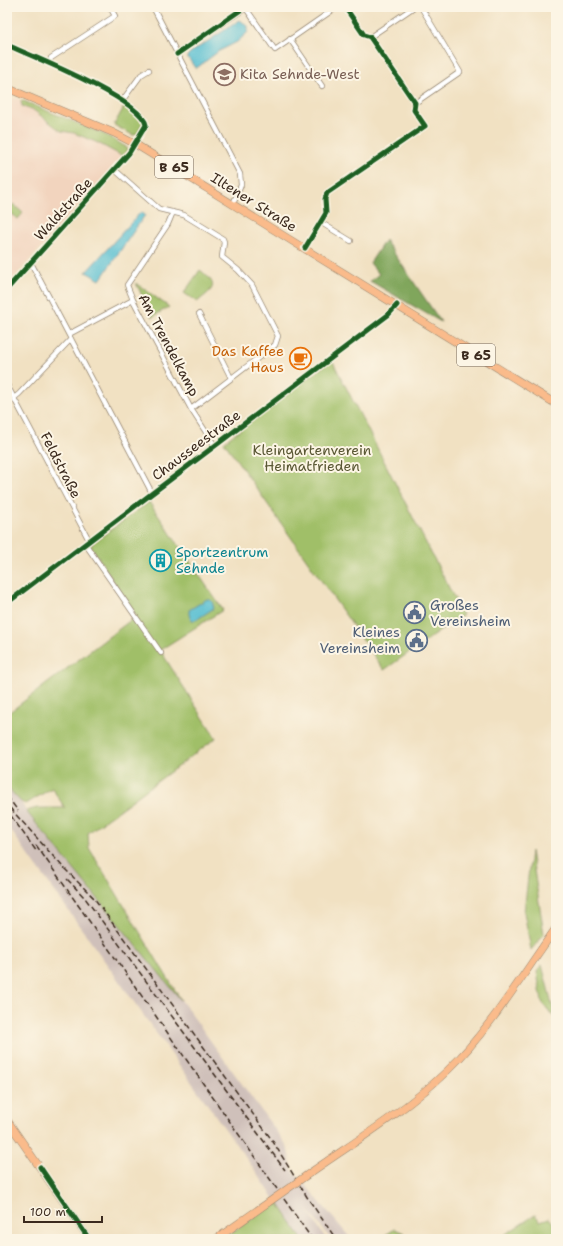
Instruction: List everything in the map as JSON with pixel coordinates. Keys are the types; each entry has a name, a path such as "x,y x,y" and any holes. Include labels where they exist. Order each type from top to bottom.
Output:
{"main road":[{"name":"Iltener Straße","path":"7,88 135,144 397,305"},
{"name":"B 65","path":"397,305 556,404"},
{"path":"216,1239 401,1109 449,1069 484,1029 556,928"},
{"path":"7,1120 89,1239"}],"street":[{"path":"49,64 51,58 115,16 110,7"},
{"path":"153,7 240,174 241,186 233,204"},
{"path":"177,54 245,7 274,50 337,7"},
{"path":"305,248 326,213 326,193 425,126 414,110 415,103 370,37 364,35 345,7"},
{"path":"370,37 414,7"},
{"path":"415,103 460,72 421,7"},
{"path":"290,39 322,86"},
{"path":"7,45 95,86 122,101 141,75 149,70"},
{"name":"Waldstraße","path":"7,289 115,170 135,144 146,125 145,120 136,111 122,101"},
{"path":"115,170 159,209 184,215 222,239 224,242 222,257 238,270 252,285 278,336 275,345 191,409"},
{"name":"Am Trendelkamp","path":"173,212 168,224 127,285 133,300 191,409 215,446"},
{"path":"320,222 351,241"},
{"path":"31,263 152,494"},
{"path":"14,398 42,370 70,336 133,300"},
{"name":"Chausseestraße","path":"7,603 388,315 397,305"},
{"path":"199,314 231,378"},
{"name":"Feldstraße","path":"7,385 88,543 160,653"}],"shaded area":[{"path":"15,98 111,139 127,147 127,151 7,285 7,105"},
{"path":"7,787 21,802 26,811 181,1000 287,1146 292,1169 351,1239 331,1239 306,1208 326,1239 302,1239 261,1179 7,825"}],"green space":[{"path":"21,100 106,135 126,147 127,151 122,156 98,143 74,133 61,131 32,109 22,106"},
{"path":"124,107 143,121 138,134 133,135 114,125"},
{"path":"13,204 23,213 18,219 7,210"},
{"path":"385,240 441,322 370,281 379,274 370,263"},
{"path":"200,270 210,280 212,287 211,290 197,302 184,293"},
{"path":"136,283 169,307 152,317"},
{"name":"Kleingartenverein Heimatfrieden","path":"332,360 463,615 384,670 224,442"},
{"path":"149,502 223,610 160,650 216,738 88,833 89,848 181,1000 26,811 37,808 65,808 52,788 26,804 21,802 7,787 7,714 136,616 90,545"},
{"path":"531,851 544,934 531,950 524,912"},
{"path":"542,965 556,1020 542,1002 537,972"},
{"path":"277,1201 302,1239 222,1239"},
{"path":"535,1215 540,1221 549,1218 556,1227 556,1239 498,1239"},
{"path":"395,1229 404,1233 406,1239 379,1239"}],"water":[{"path":"240,20 248,26 248,32 237,42 219,51 195,68 187,56"},
{"path":"141,212 145,215 100,280 86,272"},
{"path":"207,599 212,601 214,608 196,620 192,620 189,615 189,610"}],"railway":[{"path":"7,796 18,811"},
{"path":"10,808 62,866 94,898 272,1140 307,1197 336,1239"},
{"path":"11,816 37,852"},
{"path":"36,845 312,1239"},
{"path":"67,879 85,898 285,1170"}],"cycle path":[{"path":"177,54 245,7"},
{"path":"305,248 326,213 325,199 327,193 425,126 414,110 415,103 370,37 364,35 345,7"},
{"path":"7,45 61,69 107,92 140,115 146,125 129,153 7,289"},
{"path":"7,603 388,315 397,305"},
{"path":"40,1167 89,1239"}],"place":[{"name":"Kita Sehnde-West","path":"224,74"},
{"name":"Das Kaffee Haus","path":"300,359"},
{"name":"Sportzentrum Sehnde","path":"161,560"},
{"name":"Großes Vereinsheim","path":"415,613"},
{"name":"Kleines Vereinsheim","path":"416,640"}]}
